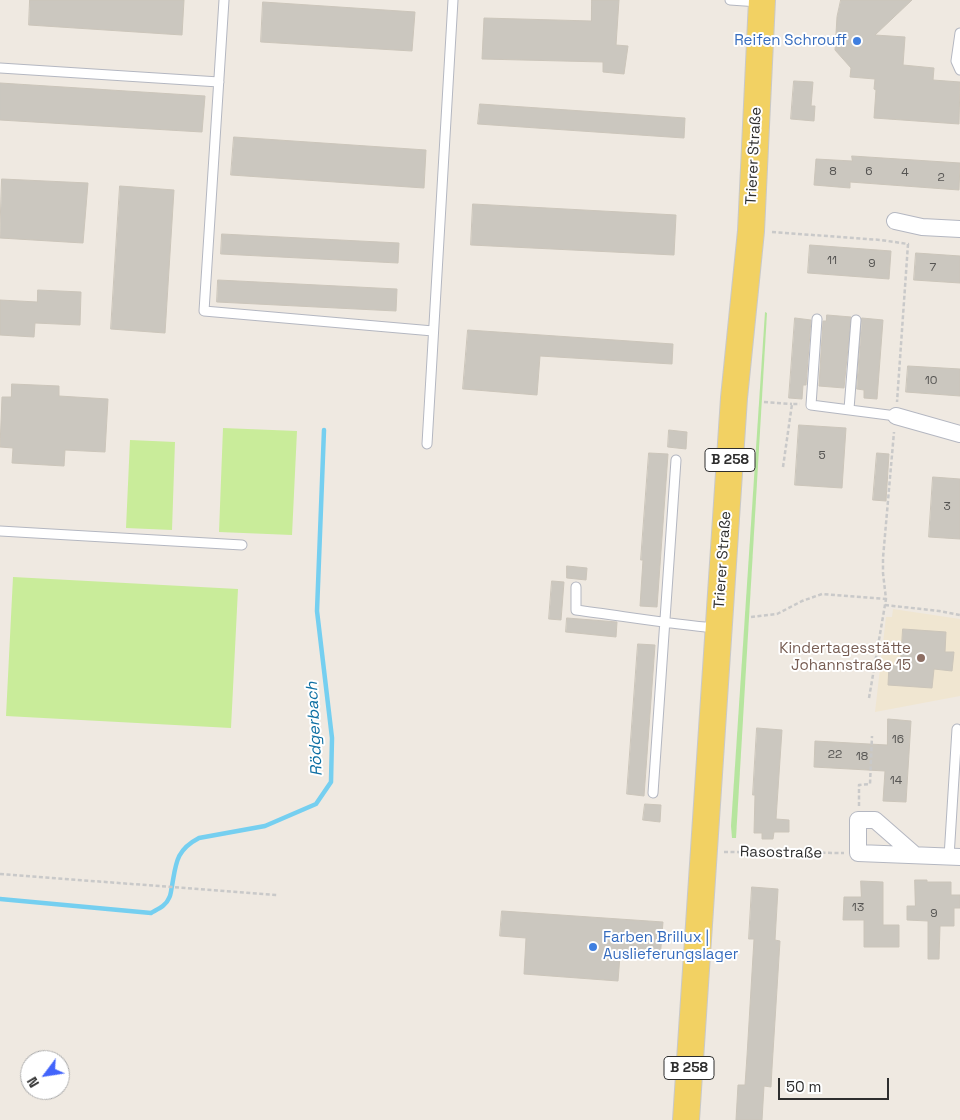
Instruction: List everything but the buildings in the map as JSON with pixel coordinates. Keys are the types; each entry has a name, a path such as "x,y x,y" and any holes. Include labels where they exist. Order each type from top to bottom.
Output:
{"main road":[{"name":"Trierer Straße","path":"686,1120 734,398 751,231 762,1"}],"street":[{"path":"895,221 922,227 960,229"},
{"path":"896,416 960,434"},
{"path":"914,855 875,820 858,820 858,854 955,857"}],"lane":[{"path":"224,0 204,311 433,331"},
{"path":"427,444 453,0"},
{"path":"730,0 762,1"},
{"path":"960,33 956,61 960,70"},
{"path":"0,68 219,82"},
{"path":"817,319 812,405 896,416"},
{"path":"849,409 856,320"},
{"path":"653,793 676,460"},
{"path":"0,531 242,545"},
{"path":"576,587 576,610 719,629"},
{"path":"955,857 957,729"}],"path":[{"path":"751,231 882,240 908,244 896,416 883,558 886,599 869,698"},
{"path":"764,402 812,405"},
{"path":"783,467 792,404"},
{"path":"750,617 777,614 802,601 822,594 886,599"},
{"path":"885,605 960,615"},
{"path":"858,820 859,785 870,784 872,736"},
{"name":"Rasostraße","path":"703,852 858,854"},
{"path":"0,874 277,895"}],"shaded area":[{"name":"Kindertagesstätte Johannstraße 15","path":"893,609 960,619 960,696 875,712 886,617 892,617"}],"green space":[{"path":"765,312 767,313 736,838 732,838 731,826"},
{"path":"223,428 297,431 292,535 219,532"},
{"path":"130,440 175,442 172,530 126,528"},
{"path":"13,577 238,589 231,728 6,716"}],"waterway":[{"name":"Rödgerbach","path":"0,899 151,913 168,901 178,858 181,852 191,843 199,838 265,826 316,804 331,782 332,738 317,611 324,430"}],"place":[{"name":"Reifen Schrouff","path":"857,41"},
{"name":"Kindertagesstätte Johannstraße 15","path":"921,658"},
{"name":"Farben Brillux | Auslieferungslager","path":"593,947"}]}
